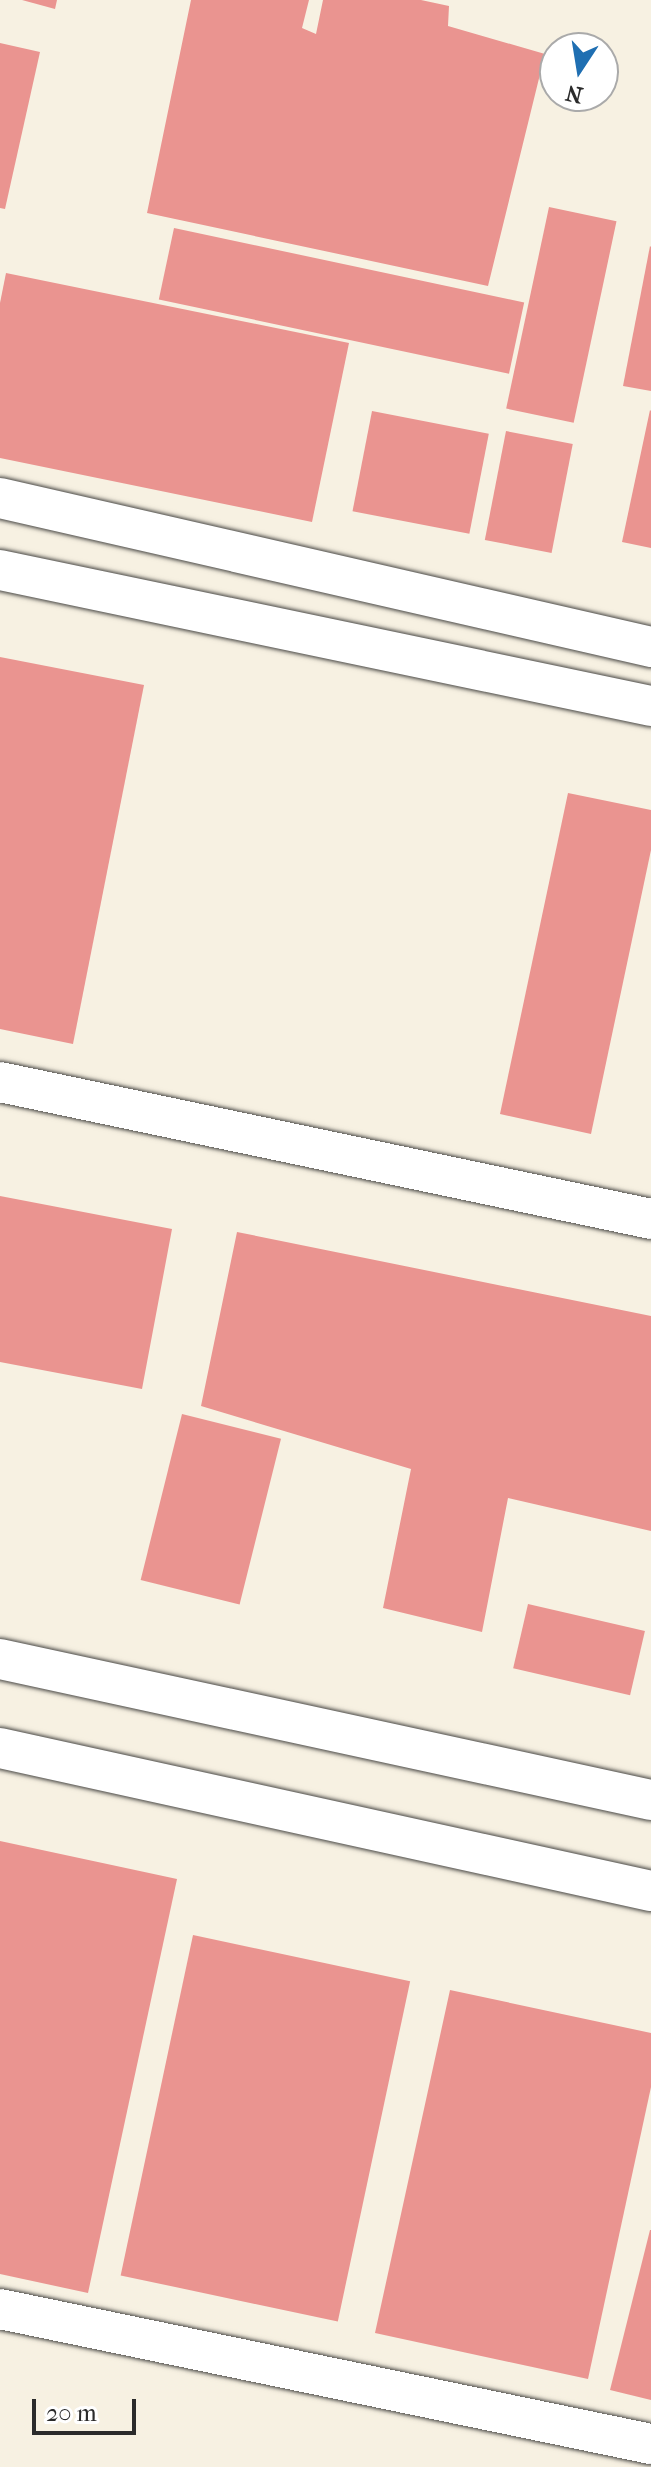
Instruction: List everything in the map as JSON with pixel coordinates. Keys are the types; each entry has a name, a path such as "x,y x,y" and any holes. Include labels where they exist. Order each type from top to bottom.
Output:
{"street":[{"path":"0,498 651,647"},
{"path":"0,570 651,706"},
{"path":"0,1082 651,1219"},
{"path":"0,1659 651,1800"},
{"path":"0,1748 651,1891"},
{"path":"0,2309 651,2444"}],"building":[{"path":"22,0 57,0 55,9"},
{"path":"191,0 309,0 302,28 316,34 323,0 421,0 449,6 448,26 539,52 539,78 488,286 147,213"},
{"path":"0,43 40,52 5,209 0,208"},
{"path":"549,207 616,221 574,423 506,408"},
{"path":"174,228 524,302 509,374 159,299"},
{"path":"651,247 651,391 623,386"},
{"path":"6,273 349,343 312,522 0,458 0,303"},
{"path":"372,411 489,434 469,534 353,511"},
{"path":"651,411 651,548 622,542"},
{"path":"506,431 573,444 552,553 485,540"},
{"path":"0,657 144,685 73,1044 0,1029"},
{"path":"568,793 651,810 651,850 591,1134 500,1114"},
{"path":"0,1196 172,1229 142,1389 0,1362"},
{"path":"237,1232 651,1316 651,1531 508,1498 482,1632 383,1608 411,1469 201,1406"},
{"path":"182,1414 281,1439 240,1605 141,1580"},
{"path":"528,1604 645,1631 630,1695 513,1668"},
{"path":"0,1841 177,1879 88,2293 0,2274"},
{"path":"193,1935 410,1981 338,2322 121,2275"},
{"path":"450,1990 651,2033 651,2087 588,2379 375,2333"},
{"path":"651,2230 651,2400 610,2390"}]}
